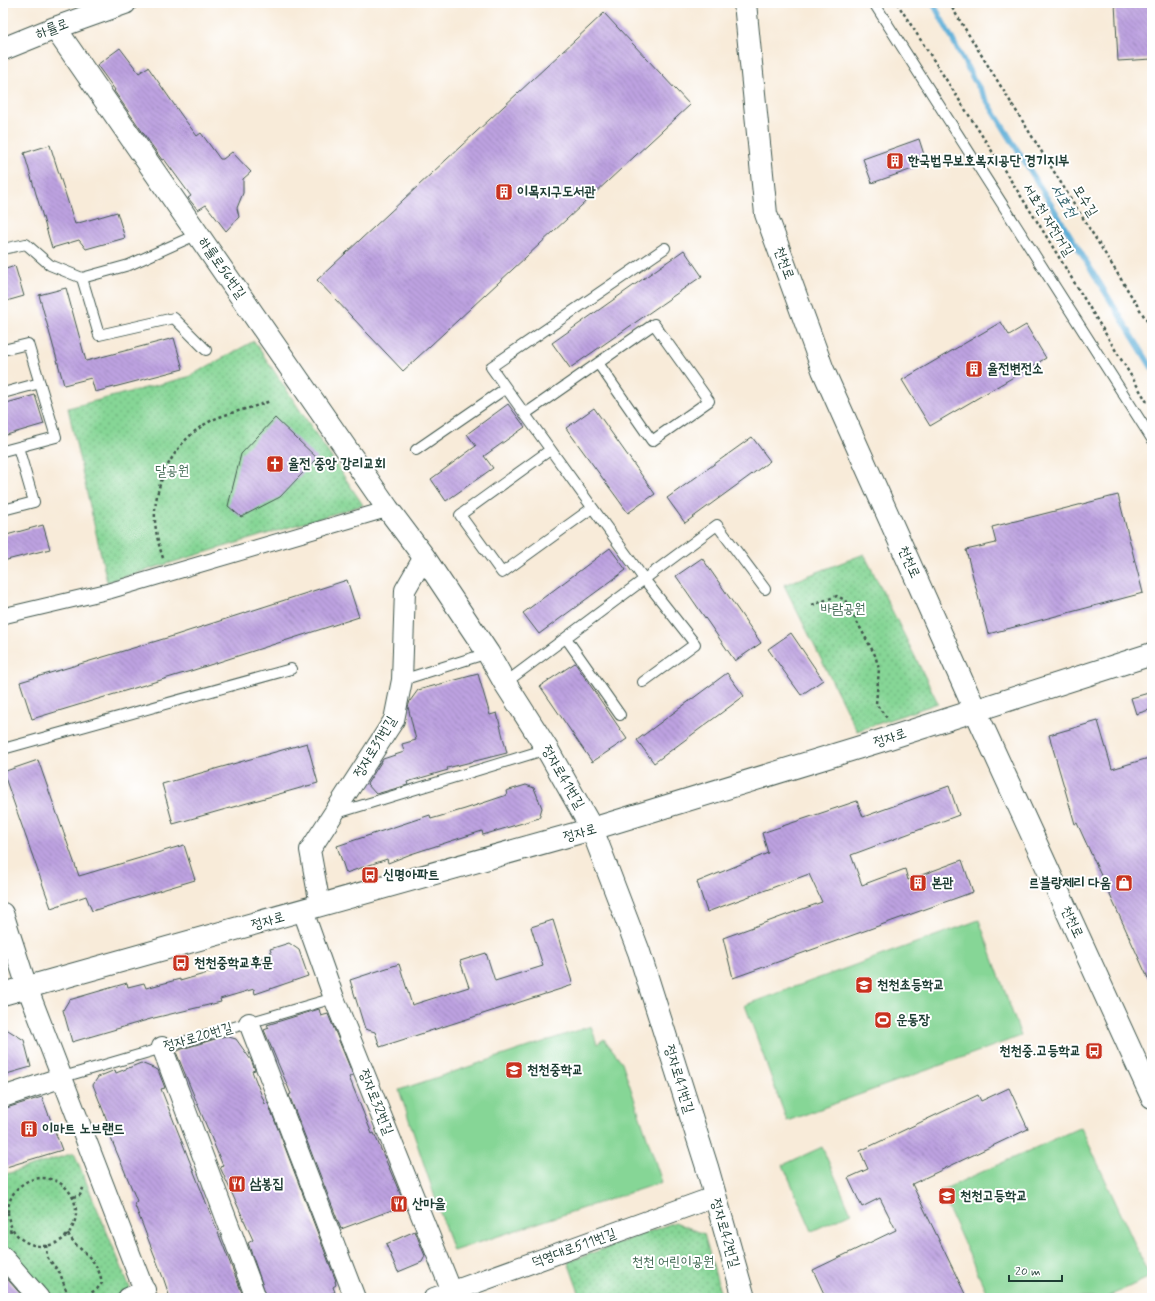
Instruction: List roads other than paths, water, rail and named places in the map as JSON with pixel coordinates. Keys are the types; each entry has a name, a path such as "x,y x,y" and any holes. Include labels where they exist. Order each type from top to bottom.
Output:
{"street":[{"name":"하률로","path":"3,49 55,28 125,3"},
{"name":"천천로","path":"744,3 766,214 823,370 975,710 1152,1097"},
{"name":"하률로56번길","path":"55,28 388,509"},
{"name":"정자로41번길","path":"388,509 424,557 488,652 547,749 592,829 640,952 707,1167"},
{"path":"3,616 109,591 388,509"},
{"name":"정자로31번길","path":"311,908 310,850 394,720 402,680 405,590 424,557"},
{"name":"정자로","path":"3,994 592,829 880,741 1152,654"},
{"name":"정자로32번길","path":"311,908 334,998 443,1295"},
{"path":"3,913 27,988 63,1077 140,1295"},
{"path":"249,1023 355,1298"},
{"path":"162,1048 256,1298"},
{"path":"3,1097 63,1077"},
{"name":"정자로42번길","path":"707,1167 714,1197 744,1298"},
{"name":"덕영대로511번길","path":"443,1295 714,1197"},
{"path":"3,1257 39,1298"}],"lane":[{"path":"874,3 1152,439"},
{"path":"3,249 26,244 50,265 82,278 129,265 198,234"},
{"path":"643,682 695,644 644,579 491,367 665,248"},
{"path":"82,278 99,335 174,318 206,350"},
{"path":"525,414 598,363 654,324 709,401 652,441 598,363"},
{"path":"3,350 28,344 56,437 3,451"},
{"path":"3,393 40,383"},
{"path":"416,450 506,388"},
{"path":"3,510 34,502 18,447"},
{"path":"550,450 460,515 502,573 592,508"},
{"path":"505,682 718,525 765,589"},
{"path":"566,638 620,715"},
{"path":"402,680 488,652"},
{"path":"3,749 291,669"},
{"path":"333,814 547,749"},
{"name":"정자로20번길","path":"63,1077 334,998"}],"waterway":[{"name":"서호천","path":"933,3 973,78 1152,368"}],"place":[{"name":"한국법무보호복지공단 경기지부","path":"895,161"},
{"name":"이목지구도서관","path":"504,192"},
{"name":"율전변전소","path":"974,369"},
{"name":"율전 중앙 강리교회","path":"275,464"},
{"name":"신명아파트","path":"370,875"},
{"name":"본관","path":"918,883"},
{"name":"르블랑제리 다움","path":"1124,883"},
{"name":"천천중학교후문","path":"181,963"},
{"name":"천천초등학교","path":"864,985"},
{"name":"운동장","path":"883,1020"},
{"name":"천천중.고등학교","path":"1094,1051"},
{"name":"천천중학교","path":"514,1070"},
{"name":"이마트 노브랜드","path":"29,1129"},
{"name":"삼봉집","path":"237,1184"},
{"name":"천천고등학교","path":"947,1196"},
{"name":"산마을","path":"399,1204"}],"park label":[{"name":"달공원","path":"172,471"},
{"name":"바람공원","path":"843,609"},
{"name":"천천 어린이공원","path":"673,1262"}]}
